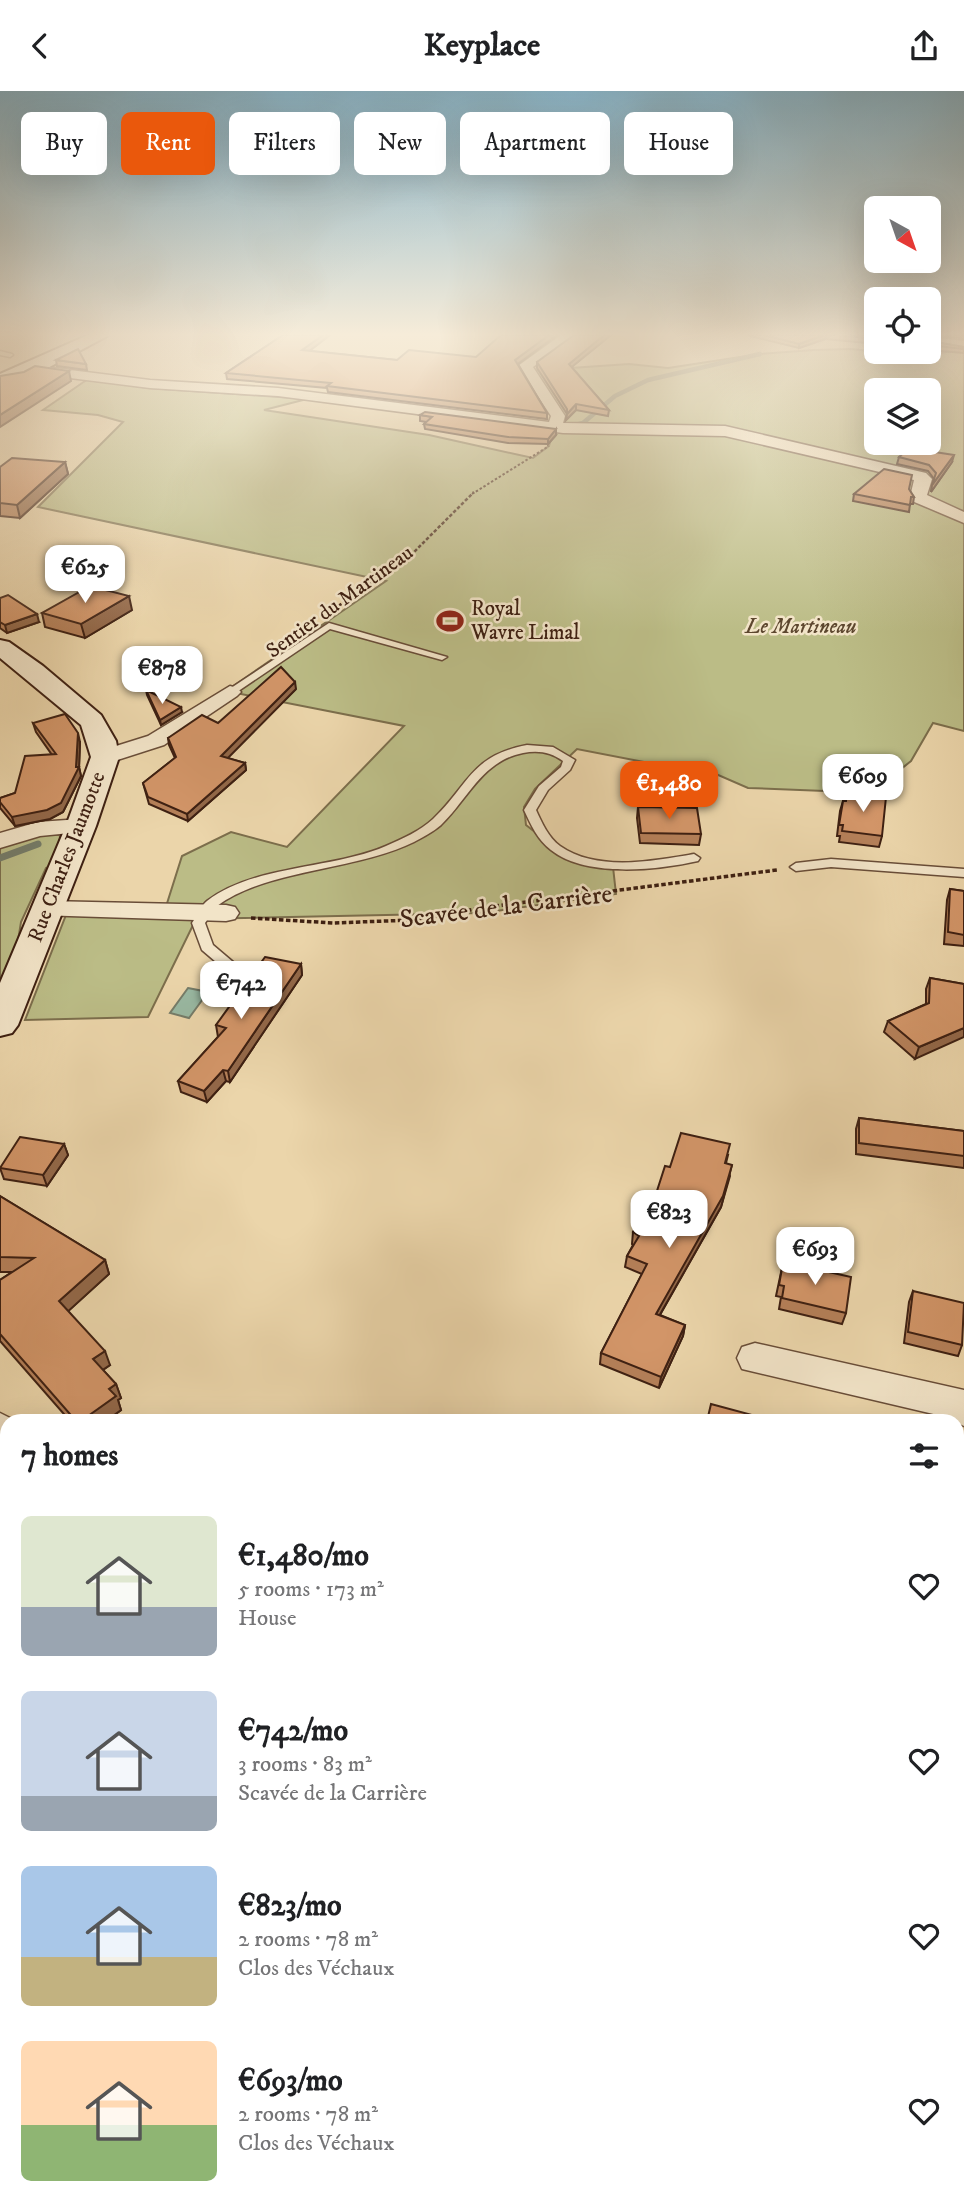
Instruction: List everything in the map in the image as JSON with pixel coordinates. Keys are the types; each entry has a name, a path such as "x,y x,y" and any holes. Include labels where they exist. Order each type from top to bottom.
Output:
{"main road":[{"name":"Rue Charles Jaumotte","path":"0,647 34,671 92,721 102,741 105,757 81,826 0,1025"}],"street":[{"path":"735,434 920,476 924,479 918,497 964,518"},
{"path":"105,757 132,753 159,741 230,692"},
{"path":"0,841 38,829 81,826"},
{"path":"47,909 215,912"},
{"path":"755,1358 952,1402 964,1410"}],"lane":[{"path":"230,692 329,626 442,657"},
{"path":"241,976 208,952 199,937 199,922 215,912 223,893 372,856 418,835 445,817 485,767 520,749 540,748 561,753 569,760 566,768 543,789 530,810 535,830 559,849 596,865 641,867 694,858"},
{"path":"796,867 831,863 964,873"}],"path":[{"name":"Sentier du Martineau","path":"325,615 401,563 467,497 549,446 555,434"},
{"name":"Scavée de la Carrière","path":"215,912 293,922 379,923 796,867"}],"green space":[{"name":"Le Martineau","path":"111,434 422,434 533,458 549,446 553,434 864,434 864,455 941,455 941,434 964,434 964,731 933,723 911,761 885,782 825,791 748,788 693,764 644,762 577,749 535,789 524,807 526,825 567,851 613,867 616,894 482,913 196,919 148,1017 25,1020 66,915 163,916 182,856 231,832 287,847 404,726 226,691 386,581 38,507"},
{"path":"42,833 60,835 58,863 46,868 21,922 16,953 0,990 0,847"}],"shaded area":[{"path":"651,788 694,789 696,802 652,801"},
{"path":"188,988 208,992 189,1018 170,1013"}],"building":[{"path":"488,434 552,434 548,439"},
{"path":"941,453 954,455 932,485 936,473 929,465 899,457"},
{"path":"12,458 65,462 17,505 0,503 0,467"},
{"path":"884,469 912,475 909,489 914,497 911,497 910,505 854,494"},
{"path":"90,586 129,596 81,624 42,613"},
{"path":"8,595 37,614 5,625 0,622 0,598"},
{"path":"281,667 295,682 221,756 245,763 187,814 148,797 143,783 176,757 168,738 202,715 218,723"},
{"path":"146,690 181,707 160,720"},
{"path":"65,714 78,733 76,767 79,767 61,803 47,810 12,817 0,802 0,798 15,793 25,756 56,754 33,723"},
{"path":"847,792 886,797 882,836 842,831 843,825 839,825"},
{"path":"638,807 697,808 701,834 641,833"},
{"path":"950,889 964,891 964,935 948,932"},
{"path":"265,957 301,964 228,1071 223,1070 204,1091 178,1081 226,1028 216,1025"},
{"path":"930,978 964,984 964,1028 919,1047 888,1021 929,1003"},
{"path":"859,1118 964,1131 964,1156 859,1143"},
{"path":"681,1133 730,1144 725,1163 732,1165 723,1196 656,1314 685,1325 661,1377 601,1353 647,1264 627,1256 639,1236 633,1232 655,1197 665,1166 670,1167"},
{"path":"20,1137 64,1144 43,1175 0,1168"},
{"path":"0,1196 105,1260 59,1301 105,1351 93,1359 116,1384 109,1389 116,1396 91,1414 70,1414 0,1334 0,1280 34,1258 0,1257"},
{"path":"783,1263 825,1267 829,1272 851,1277 846,1313 782,1298 784,1286 779,1285"},
{"path":"913,1291 964,1303 962,1345 908,1332"},
{"path":"711,1404 748,1414 709,1414"}],"waterway":[{"path":"0,858 38,844"}],"place":[{"name":"Royal Wavre Limal","path":"450,621"}]}
